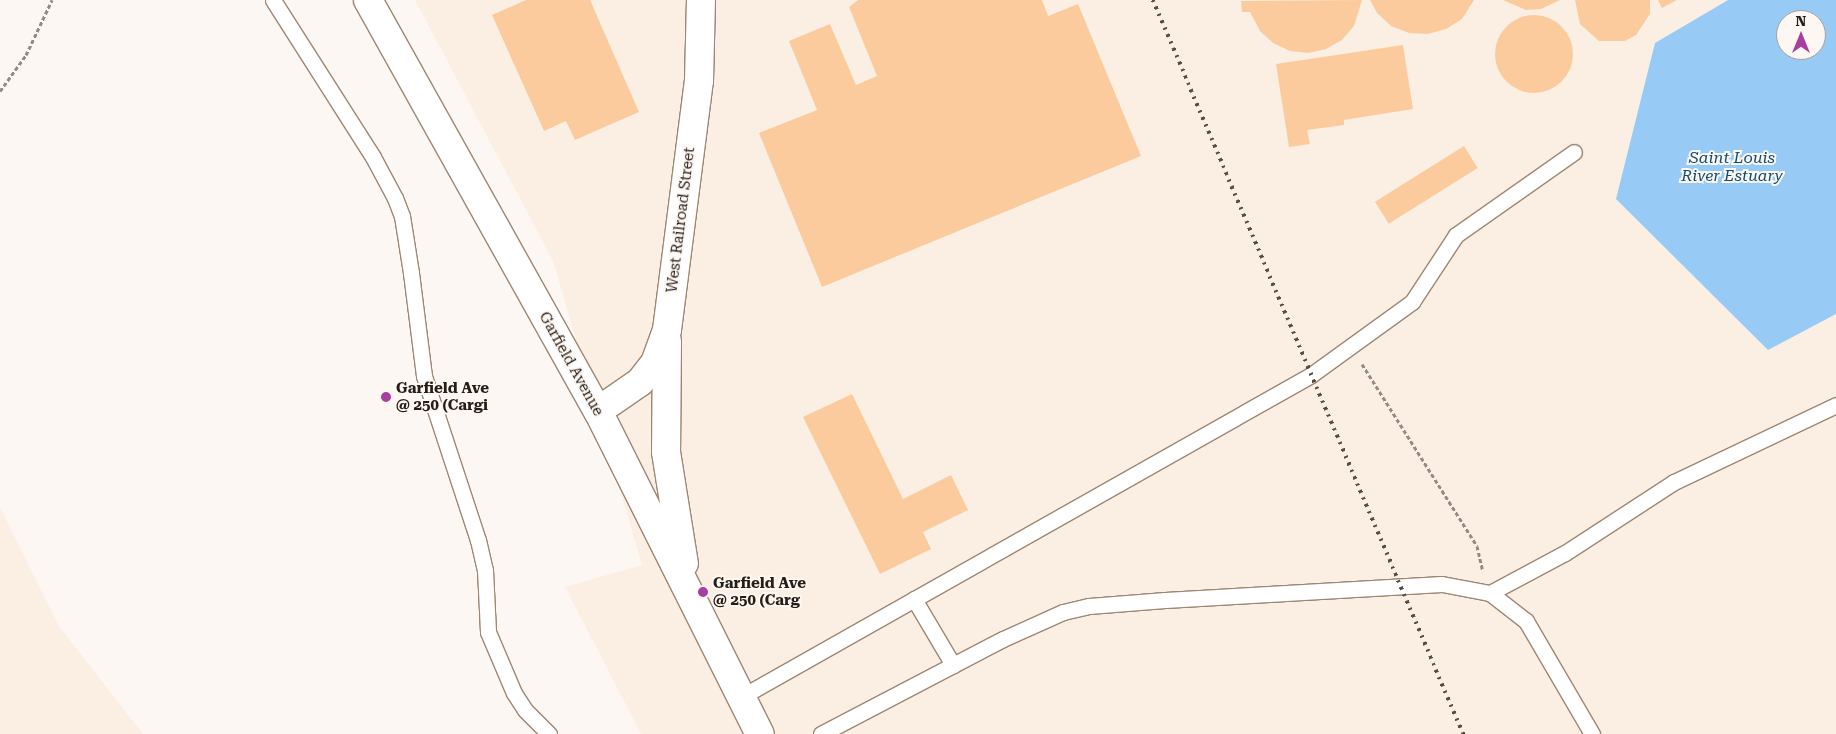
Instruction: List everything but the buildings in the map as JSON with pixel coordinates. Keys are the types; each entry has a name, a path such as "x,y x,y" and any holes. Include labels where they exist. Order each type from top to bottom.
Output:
{"street":[{"name":"Garfield Avenue","path":"368,0 598,411 760,734"},
{"name":"West Railroad Street","path":"598,411 640,382 655,363 667,330 699,82 701,0"},
{"path":"667,330 666,452 691,598"}],"lane":[{"path":"273,0 374,157 402,216 424,376 478,540 485,570 488,632 514,693 525,710 549,734"},
{"path":"741,697 1311,375 1412,302 1456,235 1574,152"},
{"path":"1490,593 1565,553 1674,482 1836,405"},
{"path":"821,734 953,665 1063,612 1089,606 1442,584 1490,593 1526,621 1592,734"},
{"path":"914,599 953,665"}],"path":[{"path":"0,90 26,55 52,0"},
{"path":"1350,346 1477,546 1490,593"}],"shaded area":[{"path":"415,0 1728,0 1655,43 1642,103 1768,350 1836,314 1836,734 641,734 565,587 642,565 553,261"},
{"path":"0,507 59,626 143,734 0,734"}],"water":[{"name":"Saint Louis River Estuary","path":"1728,0 1836,0 1836,314 1768,350 1616,199 1655,43"}],"railway":[{"path":"1153,0 1463,734"}],"place":[{"name":"Garfield Ave @ 250 (Cargi","path":"386,397"},
{"name":"Garfield Ave @ 250 (Carg","path":"703,592"}]}
